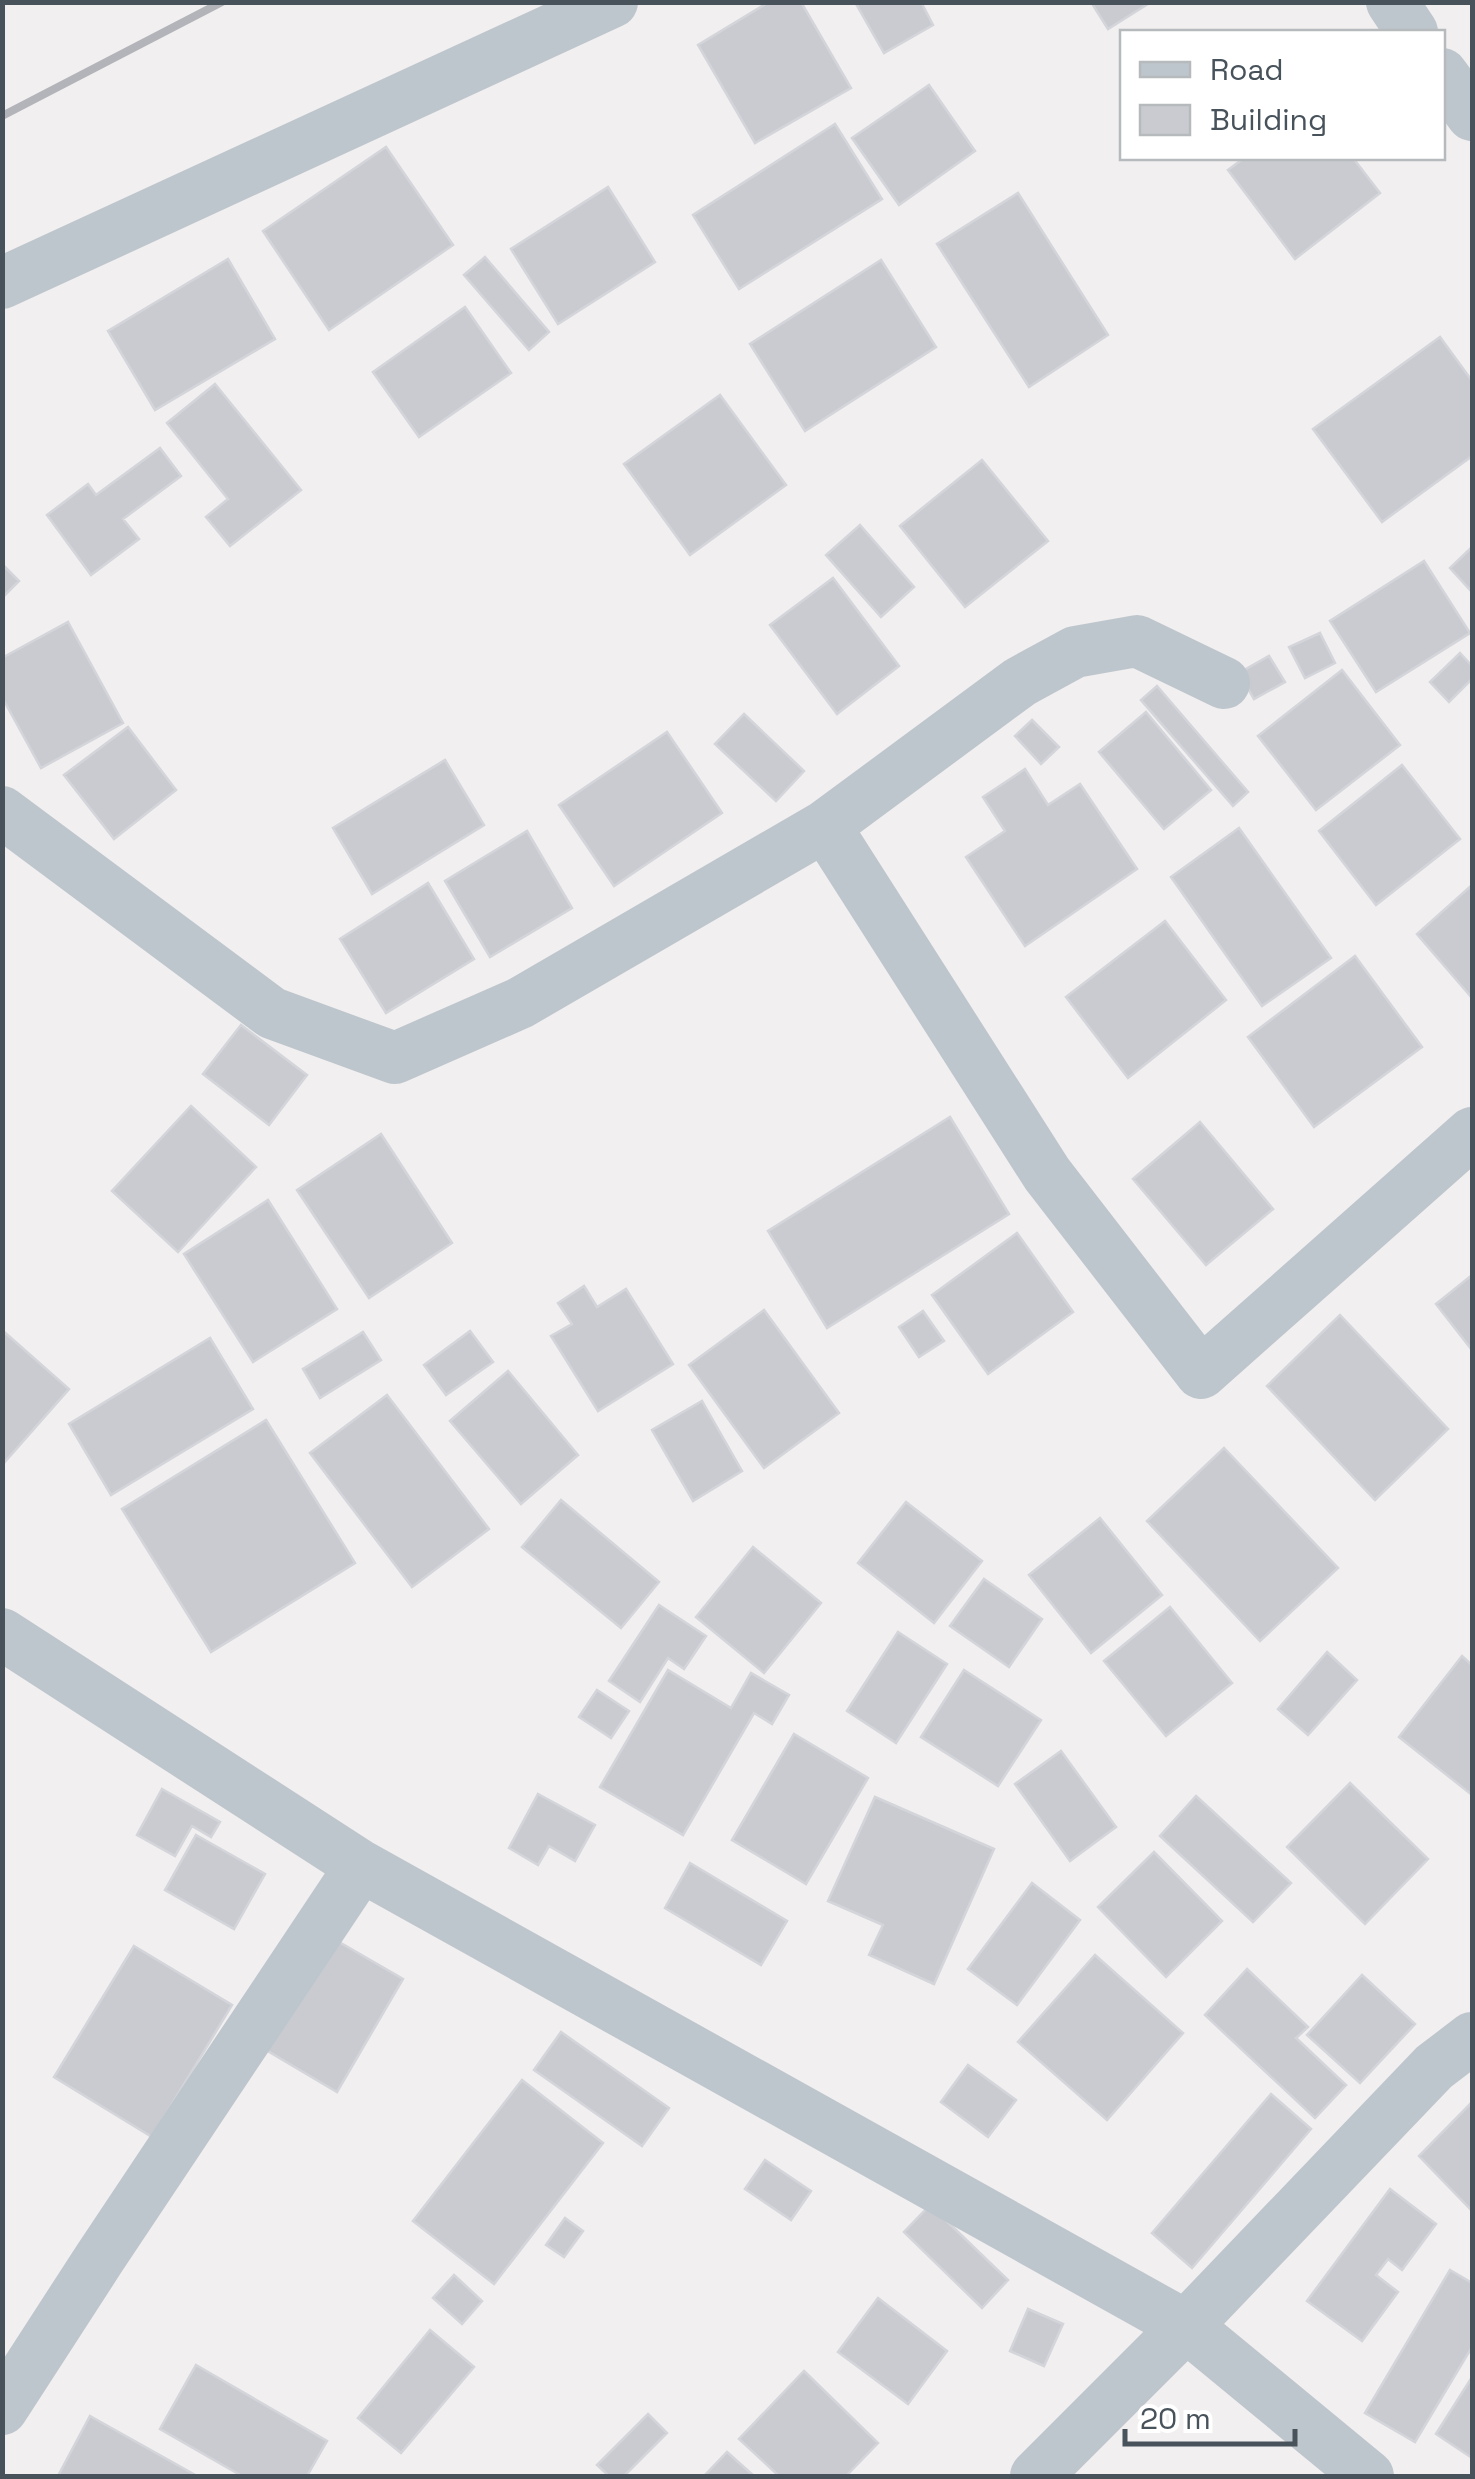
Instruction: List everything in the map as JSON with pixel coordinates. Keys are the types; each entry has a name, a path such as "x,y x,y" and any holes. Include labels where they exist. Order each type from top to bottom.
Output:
{"street":[{"path":"2,283 612,2"},
{"path":"1392,2 1411,30"},
{"path":"1445,78 1472,116"},
{"path":"2,812 272,1013 395,1058 520,1003 825,826 1020,682 1075,652 1136,640 1224,682"},
{"path":"825,826 1047,1174 1200,1374 1472,1133"},
{"path":"2,1634 360,1866 1186,2326 1368,2476"},
{"path":"2,2409 360,1866"},
{"path":"1036,2476 1434,2067 1472,2038"}],"building":[{"path":"769,2 801,2 851,88 755,143 698,45"},
{"path":"855,2 921,2 933,25 884,53"},
{"path":"1091,2 1151,2 1108,29"},
{"path":"929,85 975,151 899,205 852,138"},
{"path":"835,124 882,199 739,289 693,215"},
{"path":"386,147 453,245 329,330 263,231"},
{"path":"1241,160 1355,160 1380,193 1295,259 1228,170"},
{"path":"608,187 655,262 558,324 511,249"},
{"path":"1018,193 1108,335 1029,387 937,244"},
{"path":"485,257 549,332 529,350 464,275"},
{"path":"228,259 275,339 155,410 108,331"},
{"path":"881,260 936,347 805,431 750,344"},
{"path":"465,307 511,373 419,437 373,372"},
{"path":"1440,337 1472,381 1472,456 1382,522 1313,429"},
{"path":"215,384 301,490 230,546 206,517 228,499 167,423"},
{"path":"720,395 786,485 690,555 624,464"},
{"path":"160,448 181,476 123,519 139,539 91,575 47,515 88,484 96,495"},
{"path":"982,460 1048,541 965,607 900,526"},
{"path":"860,525 914,587 881,617 826,555"},
{"path":"1472,547 1472,592 1450,568"},
{"path":"1424,561 1470,633 1376,692 1330,621"},
{"path":"2,564 19,581 2,598"},
{"path":"833,578 899,666 837,714 770,625"},
{"path":"68,622 123,723 41,768 2,697 2,658"},
{"path":"1320,633 1335,663 1305,678 1289,647"},
{"path":"1460,653 1472,666 1472,679 1449,702 1430,682"},
{"path":"1269,656 1285,682 1254,699 1239,673"},
{"path":"1342,670 1400,745 1316,810 1258,736"},
{"path":"1157,686 1248,792 1233,806 1141,700"},
{"path":"1146,712 1211,790 1164,829 1099,752"},
{"path":"744,714 804,771 776,801 715,744"},
{"path":"1032,720 1059,747 1041,764 1015,736"},
{"path":"128,727 176,790 114,839 64,775"},
{"path":"667,732 722,813 614,886 559,805"},
{"path":"445,760 484,825 372,894 333,828"},
{"path":"1402,765 1460,839 1376,905 1319,831"},
{"path":"1025,769 1048,805 1080,784 1137,869 1025,946 966,857 1005,831 983,797"},
{"path":"1239,828 1331,958 1262,1006 1171,877"},
{"path":"527,831 572,908 490,957 445,881"},
{"path":"428,883 474,959 386,1013 340,939"},
{"path":"1472,885 1472,998 1417,934"},
{"path":"1165,921 1226,1000 1128,1078 1066,997"},
{"path":"1355,956 1422,1047 1314,1127 1248,1037"},
{"path":"241,1025 307,1075 269,1125 203,1074"},
{"path":"191,1106 256,1167 178,1252 112,1191"},
{"path":"950,1117 1009,1214 827,1328 768,1231"},
{"path":"1200,1122 1273,1209 1206,1265 1133,1179"},
{"path":"381,1134 452,1243 369,1298 297,1190"},
{"path":"268,1200 337,1309 253,1362 184,1254"},
{"path":"1017,1233 1073,1312 988,1374 932,1295"},
{"path":"1472,1275 1472,1350 1436,1304"},
{"path":"584,1286 597,1307 626,1289 673,1364 598,1411 551,1336 572,1324 558,1303"},
{"path":"764,1310 839,1413 764,1468 689,1365"},
{"path":"923,1311 944,1341 919,1357 899,1327"},
{"path":"1340,1315 1448,1429 1375,1500 1267,1386"},
{"path":"2,1330 69,1389 3,1464 2,1464"},
{"path":"470,1331 493,1362 446,1395 424,1365"},
{"path":"363,1332 381,1360 320,1398 303,1369"},
{"path":"210,1338 253,1409 111,1495 69,1424"},
{"path":"508,1371 578,1455 521,1504 450,1421"},
{"path":"387,1395 489,1529 412,1587 310,1453"},
{"path":"702,1401 742,1471 693,1501 652,1430"},
{"path":"266,1420 355,1563 211,1652 122,1509"},
{"path":"1224,1448 1338,1568 1260,1641 1147,1521"},
{"path":"561,1500 659,1582 621,1628 522,1547"},
{"path":"906,1502 982,1561 934,1623 858,1563"},
{"path":"1100,1518 1162,1595 1091,1653 1029,1575"},
{"path":"753,1547 821,1603 764,1673 696,1617"},
{"path":"984,1579 1042,1619 1009,1667 950,1626"},
{"path":"659,1605 706,1636 684,1669 668,1658 640,1702 609,1681"},
{"path":"1170,1607 1232,1683 1166,1736 1104,1661"},
{"path":"898,1632 947,1664 896,1743 847,1711"},
{"path":"1327,1652 1357,1680 1308,1735 1278,1709"},
{"path":"1462,1656 1472,1665 1472,1795 1399,1737"},
{"path":"668,1670 731,1708 751,1673 789,1695 772,1724 754,1713 683,1835 600,1787"},
{"path":"964,1670 1041,1720 998,1786 921,1737"},
{"path":"597,1690 629,1711 611,1738 579,1717"},
{"path":"794,1734 868,1778 806,1884 732,1840"},
{"path":"1061,1751 1116,1827 1070,1861 1015,1784"},
{"path":"1350,1783 1428,1859 1365,1924 1287,1847"},
{"path":"162,1789 220,1822 211,1837 192,1826 175,1856 137,1835"},
{"path":"538,1794 595,1825 575,1861 549,1846 538,1865 509,1848"},
{"path":"1196,1796 1291,1883 1253,1922 1160,1836"},
{"path":"875,1797 994,1849 934,1984 869,1955 883,1925 828,1901"},
{"path":"196,1835 265,1874 234,1929 165,1890"},
{"path":"1154,1852 1222,1921 1166,1977 1098,1907"},
{"path":"690,1863 787,1921 761,1965 665,1908"},
{"path":"1032,1883 1080,1920 1017,2005 968,1969"},
{"path":"327,1935 403,1979 337,2092 261,2047"},
{"path":"134,1946 232,2005 152,2137 54,2077"},
{"path":"1095,1955 1183,2033 1107,2120 1018,2042"},
{"path":"1247,1969 1308,2027 1296,2038 1346,2085 1315,2118 1205,2015"},
{"path":"1362,1975 1415,2024 1360,2083 1307,2035"},
{"path":"561,2032 669,2108 642,2146 534,2070"},
{"path":"968,2065 1016,2100 988,2137 941,2102"},
{"path":"522,2080 603,2143 494,2284 413,2221"},
{"path":"1271,2094 1311,2129 1192,2268 1152,2233"},
{"path":"1472,2102 1472,2211 1419,2156"},
{"path":"765,2160 811,2191 791,2220 745,2189"},
{"path":"1390,2189 1436,2224 1402,2270 1388,2259 1376,2275 1398,2292 1362,2341 1307,2301"},
{"path":"930,2205 1008,2280 982,2308 904,2232"},
{"path":"565,2218 583,2231 564,2257 546,2245"},
{"path":"1450,2270 1472,2283 1472,2347 1415,2442 1365,2413"},
{"path":"454,2275 482,2301 462,2324 433,2298"},
{"path":"878,2298 947,2351 908,2404 838,2352"},
{"path":"1028,2309 1063,2324 1044,2366 1010,2351"},
{"path":"430,2330 474,2367 401,2453 358,2418"},
{"path":"196,2365 327,2441 307,2476 242,2476 160,2429"},
{"path":"804,2371 878,2443 846,2476 779,2476 739,2439"},
{"path":"1472,2377 1472,2458 1436,2434"},
{"path":"648,2414 667,2433 624,2476 609,2476 597,2465"},
{"path":"90,2416 197,2476 58,2476"},
{"path":"727,2452 754,2476 704,2476"}],"railway":[{"path":"2,116 222,2"}]}
